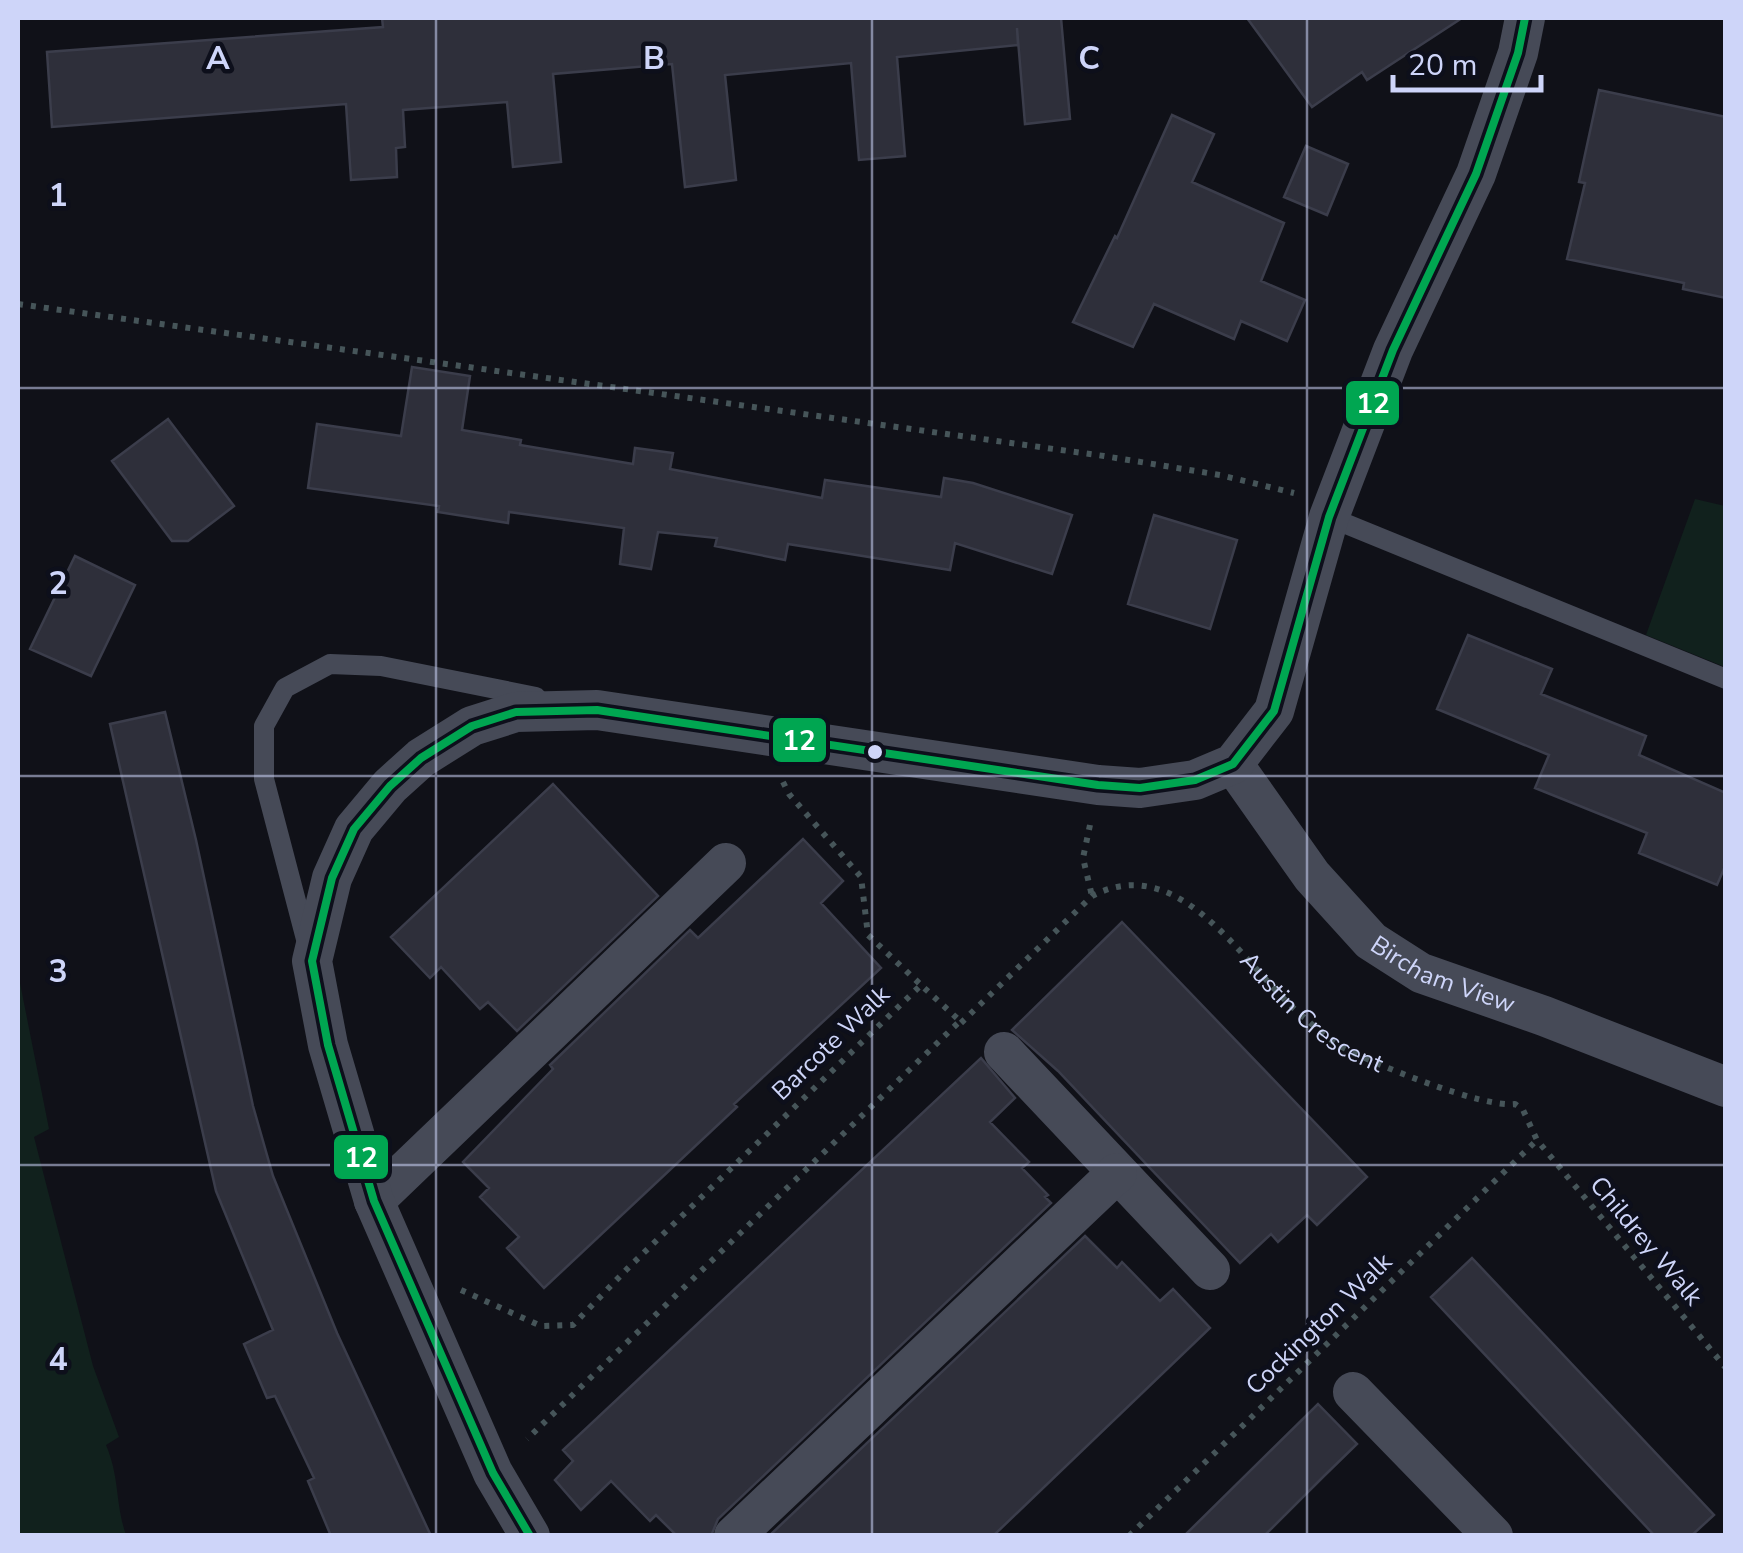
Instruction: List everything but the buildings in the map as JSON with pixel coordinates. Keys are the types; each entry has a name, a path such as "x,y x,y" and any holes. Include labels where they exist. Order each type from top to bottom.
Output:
{"street":[{"path":"530,1536 493,1473 374,1202 328,1046 312,961 332,878 354,829 411,767 472,726 516,712 597,710 1098,785 1140,788 1195,780 1233,764 1274,711 1332,510 1393,350 1476,174 1518,53 1524,18"},
{"name":"Bircham View","path":"1233,764 1312,876 1371,941 1421,973 1726,1087"},
{"path":"374,1202 726,863"},
{"path":"1004,1052 1210,1270"},
{"path":"734,1536 1116,1173"},
{"path":"1352,1392 1472,1529"}],"lane":[{"path":"1332,510 1726,680"},
{"path":"312,961 264,779 264,726 285,688 330,664 381,666 597,710"}],"path":[{"path":"18,304 1104,456 1220,475 1332,510"},
{"path":"762,734 789,794 860,877 868,935 921,985"},
{"path":"493,1473 1092,896 1083,858 1098,785"},
{"name":"Austin Crescent","path":"1092,896 1110,887 1138,886 1183,901 1208,916 1292,1006 1342,1046 1452,1090 1501,1106 1515,1104 1523,1110 1537,1140"},
{"name":"Barcote Walk","path":"400,1263 540,1326 573,1325 626,1269 921,985 960,1021"},
{"name":"Childrey Walk","path":"1537,1140 1726,1368"},
{"name":"Cockington Walk","path":"1129,1536 1537,1140"}],"green space":[{"path":"1695,499 1725,506 1725,667 1646,635"},
{"path":"18,973 49,1129 34,1137 93,1366 119,1437 106,1445 126,1535 18,1535"}],"transit line":[{"name":"12","path":"530,1536 493,1473 374,1201 328,1045 312,961 332,878 354,829 390,786 421,758 472,726 516,712 597,710 1098,785 1140,788 1195,780 1233,764 1274,711 1329,517 1393,350 1476,174 1518,53 1525,18"}]}
